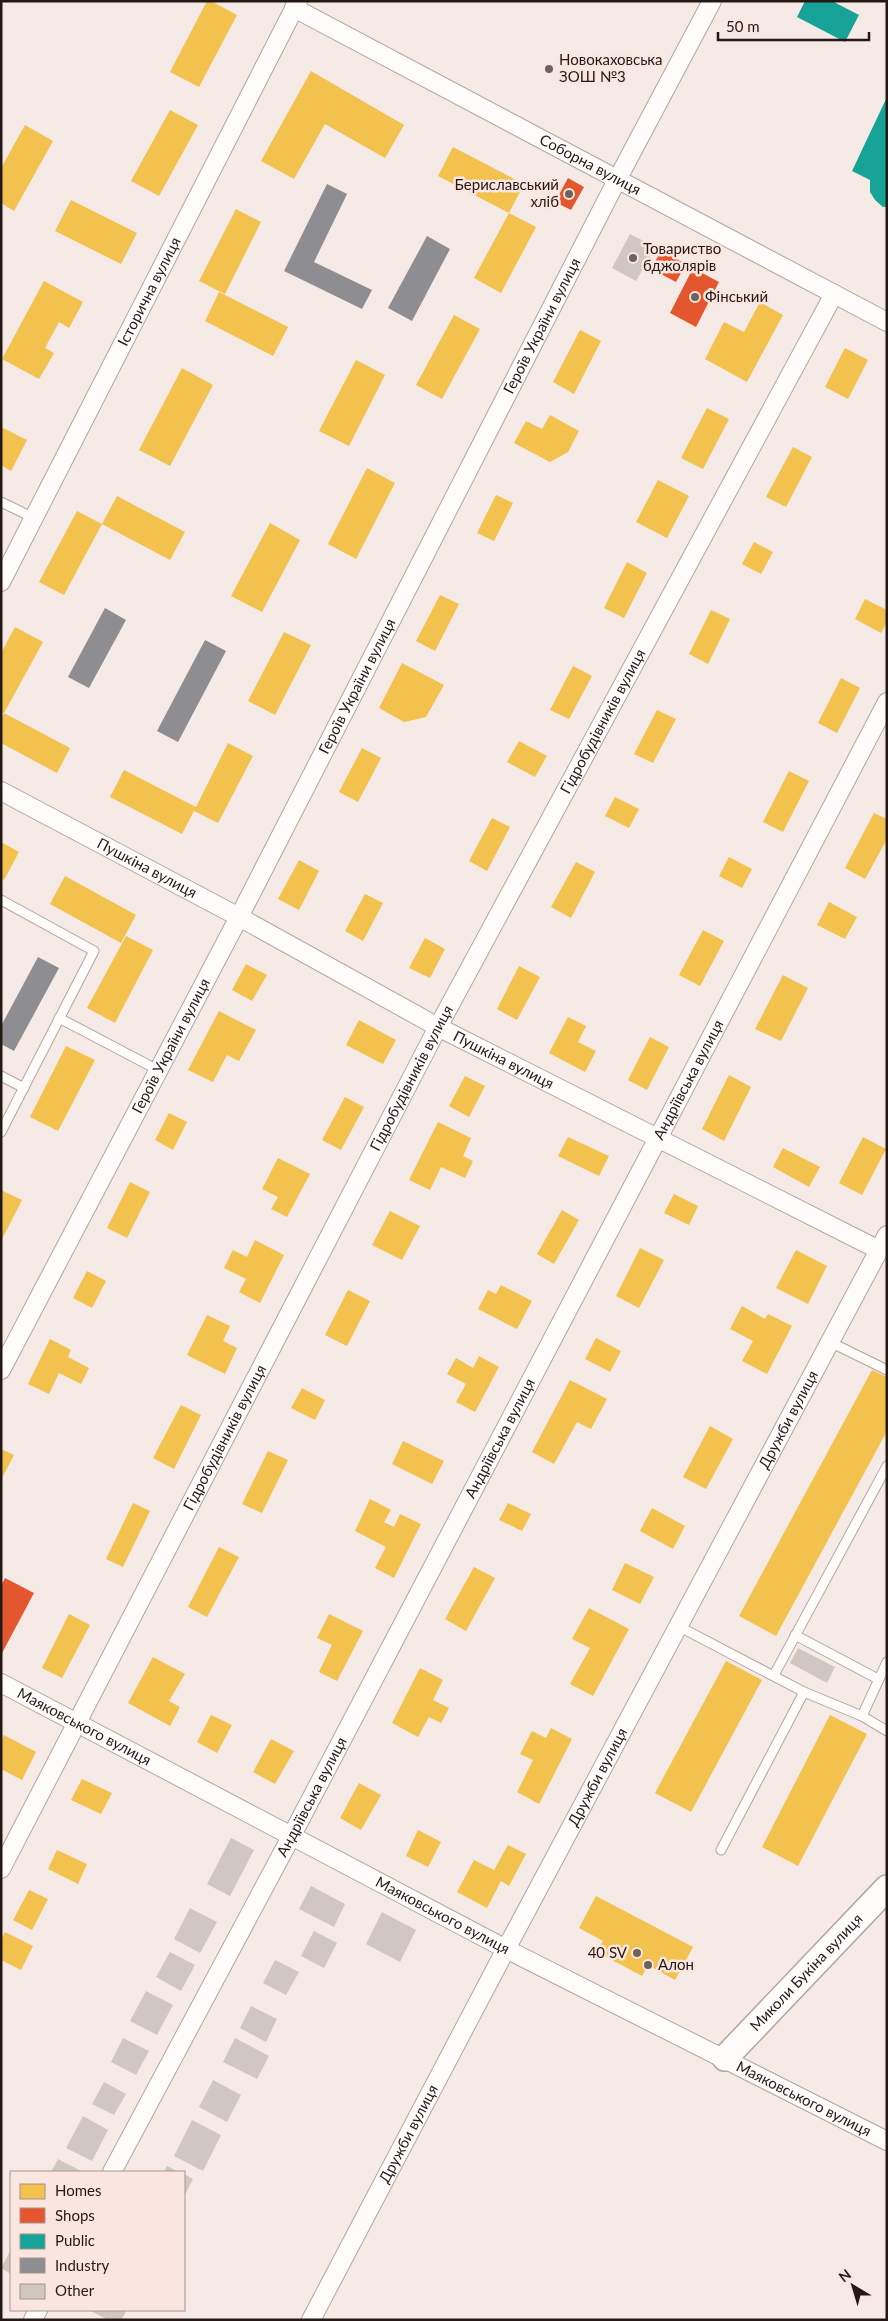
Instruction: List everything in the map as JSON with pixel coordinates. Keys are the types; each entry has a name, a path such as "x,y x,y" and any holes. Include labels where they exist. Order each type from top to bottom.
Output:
{"street":[{"name":"Героїв України вулиця","path":"1,1370 239,917 617,180 712,1"},
{"name":"Соборна вулиця","path":"296,4 617,180 887,322"},
{"name":"Історична вулиця","path":"1,582 296,4"},
{"name":"Гідробудівників вулиця","path":"1,1869 438,1027 834,294"},
{"name":"Андріївська вулиця","path":"113,2171 292,1835 656,1138 887,702"},
{"name":"Пушкіна вулиця","path":"1,791 239,917 438,1027 656,1138 883,1242"},
{"name":"Дружби вулиця","path":"311,2320 506,1949 883,1242"},
{"name":"Маяковського вулиця","path":"1,1683 506,1949 887,2141"},
{"name":"Миколи Букіна вулиця","path":"725,2058 887,1888"}],"lane":[{"path":"1,502 34,518"},
{"path":"1,900 94,951 1,1132"},
{"path":"59,1018 158,1070"},
{"path":"1,1076 24,1088"},
{"path":"830,1342 887,1370"},
{"path":"774,1675 887,1466"},
{"path":"678,1626 804,1692 862,1716 887,1730"},
{"path":"795,1635 878,1678"},
{"path":"862,1716 887,1662"},
{"path":"721,1850 804,1692"}],"building: Homes":[{"path":"207,1 211,1 237,15 199,87 170,72"},
{"path":"311,71 404,125 385,158 325,124 294,179 261,161"},
{"path":"170,110 198,125 159,196 131,181"},
{"path":"25,125 53,141 14,211 1,203 1,168"},
{"path":"453,147 524,184 509,213 438,176"},
{"path":"71,200 137,233 121,264 55,231"},
{"path":"236,209 261,222 225,294 199,281"},
{"path":"509,213 536,227 501,293 474,278"},
{"path":"44,281 83,302 69,328 59,322 45,348 54,353 39,379 2,359"},
{"path":"219,292 288,327 273,356 205,321"},
{"path":"760,302 783,315 747,382 705,359 724,322 744,332"},
{"path":"454,315 480,329 442,399 416,385"},
{"path":"580,330 601,341 574,394 553,382"},
{"path":"845,348 868,360 848,399 825,387"},
{"path":"356,360 385,375 349,446 319,431"},
{"path":"182,368 213,385 170,466 139,450"},
{"path":"707,408 729,419 703,469 681,458"},
{"path":"550,415 579,431 568,452 550,462 514,443 526,421 542,429"},
{"path":"1,427 27,440 11,471 1,465"},
{"path":"793,447 812,457 786,507 766,497"},
{"path":"367,468 395,483 356,559 328,544"},
{"path":"658,480 689,496 667,538 636,522"},
{"path":"496,495 513,503 494,541 477,533"},
{"path":"117,496 185,532 170,560 102,524"},
{"path":"77,511 102,524 64,595 39,582"},
{"path":"270,523 300,540 262,612 231,596"},
{"path":"754,542 773,552 761,574 742,564"},
{"path":"627,562 647,573 624,618 604,608"},
{"path":"440,595 459,604 435,651 416,641"},
{"path":"865,599 887,610 887,622 881,633 855,619"},
{"path":"711,610 730,619 708,664 689,654"},
{"path":"15,627 43,642 4,713 1,712 1,653"},
{"path":"284,632 311,645 275,715 248,701"},
{"path":"402,663 444,685 426,717 404,722 379,708"},
{"path":"573,666 592,676 569,719 550,710"},
{"path":"841,678 860,688 837,733 818,723"},
{"path":"657,710 676,719 653,763 634,754"},
{"path":"4,713 70,748 57,773 1,743 1,719"},
{"path":"519,741 547,756 535,777 507,762"},
{"path":"228,743 253,756 218,823 194,811 182,834 110,797 124,770 196,807"},
{"path":"362,748 381,758 358,802 339,792"},
{"path":"789,771 809,781 783,832 763,822"},
{"path":"615,797 639,809 629,828 605,816"},
{"path":"874,813 887,819 887,839 865,879 845,868"},
{"path":"492,818 510,827 487,871 469,861"},
{"path":"1,842 19,852 4,880 1,878"},
{"path":"729,857 752,869 742,888 719,876"},
{"path":"299,860 319,871 299,910 278,899"},
{"path":"576,862 595,872 571,918 551,907"},
{"path":"65,876 136,915 121,943 50,904"},
{"path":"365,894 383,903 363,941 345,931"},
{"path":"829,902 857,917 845,939 817,925"},
{"path":"703,930 724,941 700,986 679,975"},
{"path":"126,936 153,950 115,1023 87,1008"},
{"path":"425,938 445,949 430,978 409,968"},
{"path":"246,964 267,975 252,1001 232,990"},
{"path":"519,966 540,977 517,1020 497,1009"},
{"path":"783,975 808,988 781,1041 755,1029"},
{"path":"219,1011 256,1030 239,1061 227,1055 213,1082 188,1070"},
{"path":"568,1017 586,1026 578,1042 596,1051 585,1072 549,1053"},
{"path":"359,1020 396,1040 383,1064 346,1045"},
{"path":"650,1037 669,1047 647,1090 628,1080"},
{"path":"66,1046 95,1060 58,1131 30,1117"},
{"path":"729,1075 751,1087 724,1141 702,1129"},
{"path":"465,1076 485,1086 469,1117 449,1106"},
{"path":"345,1097 364,1107 341,1150 322,1140"},
{"path":"169,1113 187,1122 173,1150 155,1140"},
{"path":"438,1122 471,1138 463,1156 473,1161 465,1178 441,1167 430,1190 409,1180"},
{"path":"568,1137 609,1156 599,1176 558,1156"},
{"path":"863,1137 886,1149 862,1195 839,1183"},
{"path":"783,1148 820,1167 809,1187 773,1167"},
{"path":"278,1158 310,1174 287,1217 271,1209 278,1197 262,1189"},
{"path":"130,1182 150,1192 127,1238 107,1228"},
{"path":"1,1190 22,1200 1,1241"},
{"path":"674,1194 698,1206 689,1225 664,1213"},
{"path":"562,1210 579,1220 554,1264 537,1254"},
{"path":"390,1211 420,1226 402,1260 372,1245"},
{"path":"255,1240 284,1255 260,1303 239,1292 246,1279 224,1268 233,1250 247,1257"},
{"path":"640,1248 664,1260 639,1308 616,1296"},
{"path":"796,1250 827,1266 808,1304 776,1288"},
{"path":"87,1271 106,1281 92,1308 73,1298"},
{"path":"501,1285 532,1301 517,1329 478,1309 488,1290 496,1294"},
{"path":"348,1290 370,1301 347,1346 325,1335"},
{"path":"742,1306 765,1319 768,1314 792,1326 767,1374 742,1361 753,1341 730,1329"},
{"path":"207,1315 230,1326 223,1341 237,1348 225,1374 187,1355"},
{"path":"596,1338 621,1351 610,1372 585,1359"},
{"path":"50,1339 71,1350 68,1357 89,1368 81,1384 59,1373 49,1394 28,1384"},
{"path":"479,1356 499,1367 475,1412 456,1402 466,1384 447,1374 456,1358 473,1368"},
{"path":"872,1370 887,1377 887,1431 776,1636 739,1616"},
{"path":"570,1380 607,1399 591,1429 577,1422 554,1464 532,1452"},
{"path":"302,1388 325,1400 315,1420 291,1408"},
{"path":"181,1405 201,1415 174,1469 153,1458"},
{"path":"710,1426 733,1439 706,1489 683,1477"},
{"path":"403,1441 444,1461 432,1484 392,1464"},
{"path":"1,1449 14,1455 1,1480"},
{"path":"268,1451 288,1460 262,1513 242,1504"},
{"path":"370,1499 391,1510 384,1522 394,1527 400,1514 421,1524 394,1578 375,1568 386,1547 355,1531"},
{"path":"133,1503 150,1511 123,1567 106,1559"},
{"path":"508,1503 531,1514 522,1531 499,1520"},
{"path":"652,1508 685,1526 673,1549 640,1531"},
{"path":"219,1547 239,1557 207,1617 188,1607"},
{"path":"625,1563 654,1577 640,1604 612,1590"},
{"path":"474,1567 495,1578 466,1631 445,1619"},
{"path":"589,1608 629,1629 593,1696 570,1684 590,1648 572,1639"},
{"path":"69,1614 90,1625 62,1678 42,1668"},
{"path":"329,1614 363,1631 337,1681 319,1672 332,1645 317,1638"},
{"path":"153,1657 185,1674 169,1701 180,1707 170,1726 128,1703"},
{"path":"726,1661 762,1680 691,1812 655,1793"},
{"path":"420,1668 443,1680 433,1700 449,1708 441,1723 429,1717 418,1737 392,1723"},
{"path":"211,1715 232,1725 217,1753 197,1742"},
{"path":"830,1715 867,1734 798,1866 762,1847"},
{"path":"551,1728 572,1739 539,1804 517,1792 533,1760 520,1754 532,1731 546,1738"},
{"path":"4,1735 36,1752 22,1780 1,1769 1,1741"},
{"path":"271,1739 294,1751 275,1784 253,1772"},
{"path":"82,1779 112,1793 101,1814 71,1800"},
{"path":"359,1783 381,1795 361,1830 340,1818"},
{"path":"418,1830 441,1842 428,1867 406,1856"},
{"path":"508,1845 526,1854 509,1886 501,1881 487,1908 457,1892 474,1860 494,1870"},
{"path":"57,1850 87,1864 78,1884 48,1869"},
{"path":"29,1890 48,1899 32,1930 13,1920"},
{"path":"596,1896 693,1947 675,1980 648,1965 642,1976 597,1952 603,1941 579,1928"},
{"path":"5,1932 33,1946 21,1970 1,1960 1,1940"}],"building: Shops":[{"name":"Бериславський хліб","path":"568,178 584,187 571,210 555,202"},
{"path":"661,251 686,264 676,282 651,269"},
{"path":"693,268 719,282 696,327 670,313"},
{"path":"5,1578 34,1593 1,1655 1,1586"}],"building: Public":[{"path":"805,1 832,1 859,15 845,42 797,17"},
{"path":"887,97 887,207 883,207 870,192 870,180 852,171"}],"building: Industry":[{"path":"327,184 347,194 314,262 372,290 362,309 284,271"},
{"path":"427,236 450,249 412,321 388,308"},
{"path":"105,608 126,620 89,688 68,677"},
{"path":"205,640 226,651 178,742 157,731"},
{"path":"38,957 59,968 14,1051 1,1044 1,1026"}],"building: Other":[{"name":"Товариство бджолярів","path":"630,234 655,247 636,281 612,268"},
{"path":"798,1648 835,1667 827,1683 790,1663"},
{"path":"231,1838 254,1850 230,1896 207,1884"},
{"path":"311,1886 345,1904 334,1927 299,1909"},
{"path":"190,1908 217,1922 200,1953 174,1939"},
{"path":"382,1912 416,1930 400,1962 366,1944"},
{"path":"314,1931 337,1943 324,1968 301,1956"},
{"path":"170,1952 195,1965 181,1991 156,1977"},
{"path":"275,1960 299,1972 286,1995 263,1983"},
{"path":"146,1991 173,2005 157,2035 130,2021"},
{"path":"251,2006 277,2019 266,2042 240,2028"},
{"path":"123,2038 149,2051 136,2075 111,2062"},
{"path":"235,2038 269,2056 257,2079 223,2062"},
{"path":"213,2080 241,2095 227,2122 199,2107"},
{"path":"104,2082 126,2094 114,2115 92,2104"},
{"path":"83,2116 108,2130 92,2161 66,2148"},
{"path":"192,2120 221,2135 203,2171 174,2156"},
{"path":"58,2159 81,2171 52,2171"},
{"path":"167,2166 177,2171 164,2171"},
{"path":"185,2175 193,2179 185,2195"},
{"path":"10,2252 10,2273 1,2268"},
{"path":"91,2311 126,2311 121,2320 108,2320"}],"place":[{"name":"Новокаховська ЗОШ №3","path":"549,69"},
{"name":"Бериславський хліб","path":"569,194"},
{"name":"Товариство бджолярів","path":"633,258"},
{"name":"Фінський","path":"695,297"},
{"name":"40 SV","path":"637,1953"},
{"name":"Алон","path":"648,1965"}]}
